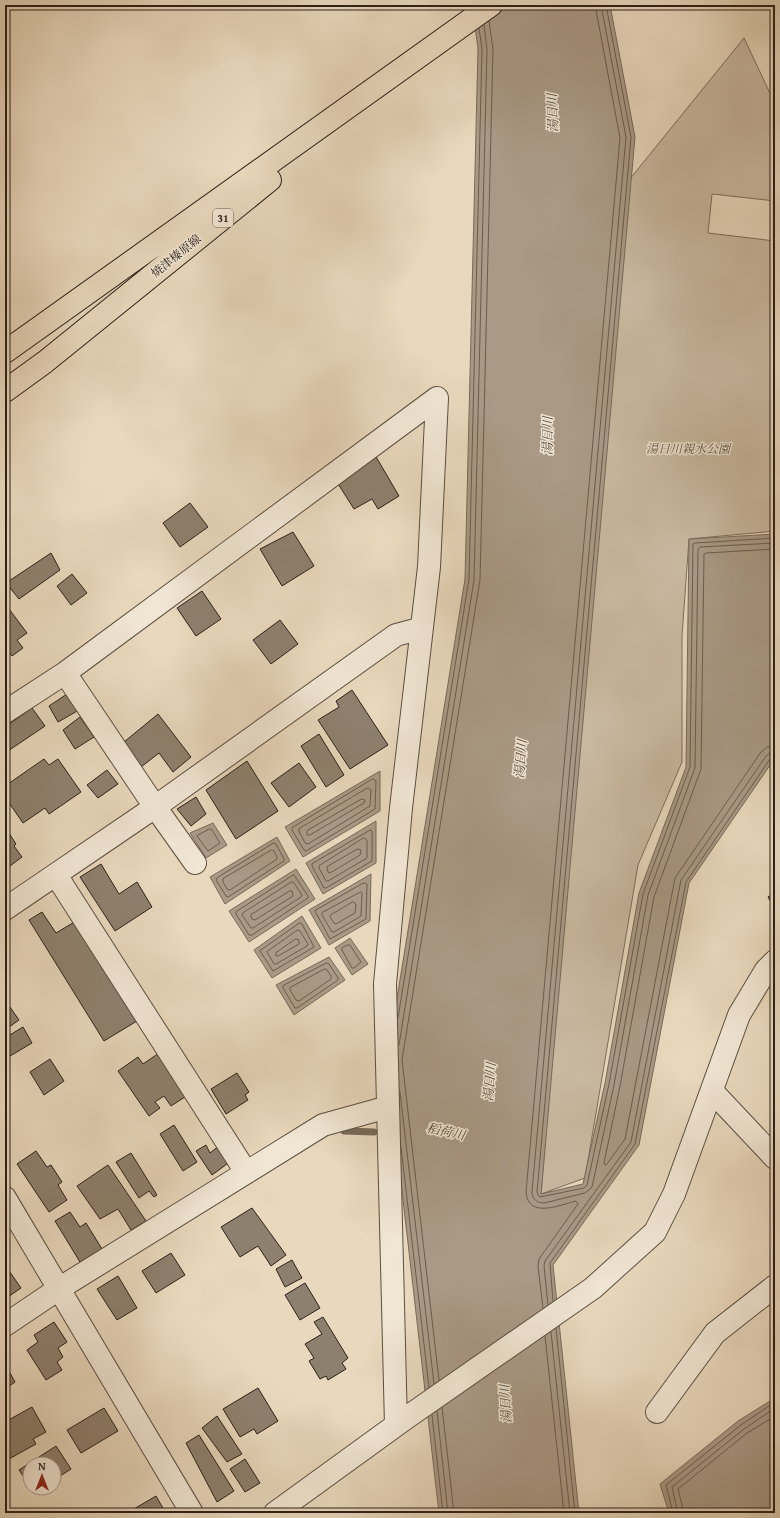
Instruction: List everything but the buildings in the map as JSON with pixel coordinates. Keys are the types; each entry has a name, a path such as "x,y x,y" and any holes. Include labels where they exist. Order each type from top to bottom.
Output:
{"main road":[{"name":"焼津榛原線","path":"5,352 491,5"},
{"name":"焼津榛原線","path":"5,391 45,362 438,43"}],"street":[{"path":"5,712 65,673 437,398 429,567 401,808 385,984 388,1107 401,1422"},
{"path":"5,909 155,807 396,635 422,628"},
{"path":"65,673 155,807 195,863"},
{"path":"56,875 246,1172"},
{"path":"275,1513 401,1422 593,1288 655,1232 674,1194 739,1014 766,970 775,961"},
{"path":"712,1091 775,1158"},
{"path":"5,1325 60,1288 322,1125 388,1107"},
{"path":"5,1198 60,1288 192,1513"},
{"path":"657,1412 715,1333 775,1286"}],"green space":[{"name":"湯日川親水公園","path":"744,38 775,104 775,201 712,194 708,233 775,241 775,531 689,539 682,636 682,762 638,865 585,1178 541,1194 621,190"}],"water":[{"name":"湯日川","path":"472,5 610,5 635,137 541,1194 583,1184 605,1083 639,893 686,767 689,539 775,534 775,758 689,883 639,1145 553,1265 579,1513 439,1513 387,1060 465,579 478,48"},
{"path":"380,771 380,811 303,857 285,827"},
{"path":"376,821 376,863 323,894 306,863"},
{"path":"213,823 227,845 206,858 190,833"},
{"path":"277,837 290,861 225,904 210,877"},
{"path":"296,869 315,899 249,942 229,911"},
{"path":"371,874 370,921 329,945 309,910"},
{"path":"302,916 321,948 272,978 254,950"},
{"path":"350,938 368,964 352,975 335,948"},
{"path":"329,957 345,980 294,1015 276,985"},
{"path":"775,1398 775,1513 669,1513 660,1484 738,1421"}],"waterway":[{"name":"稻荷川","path":"344,1131 374,1132"}]}
